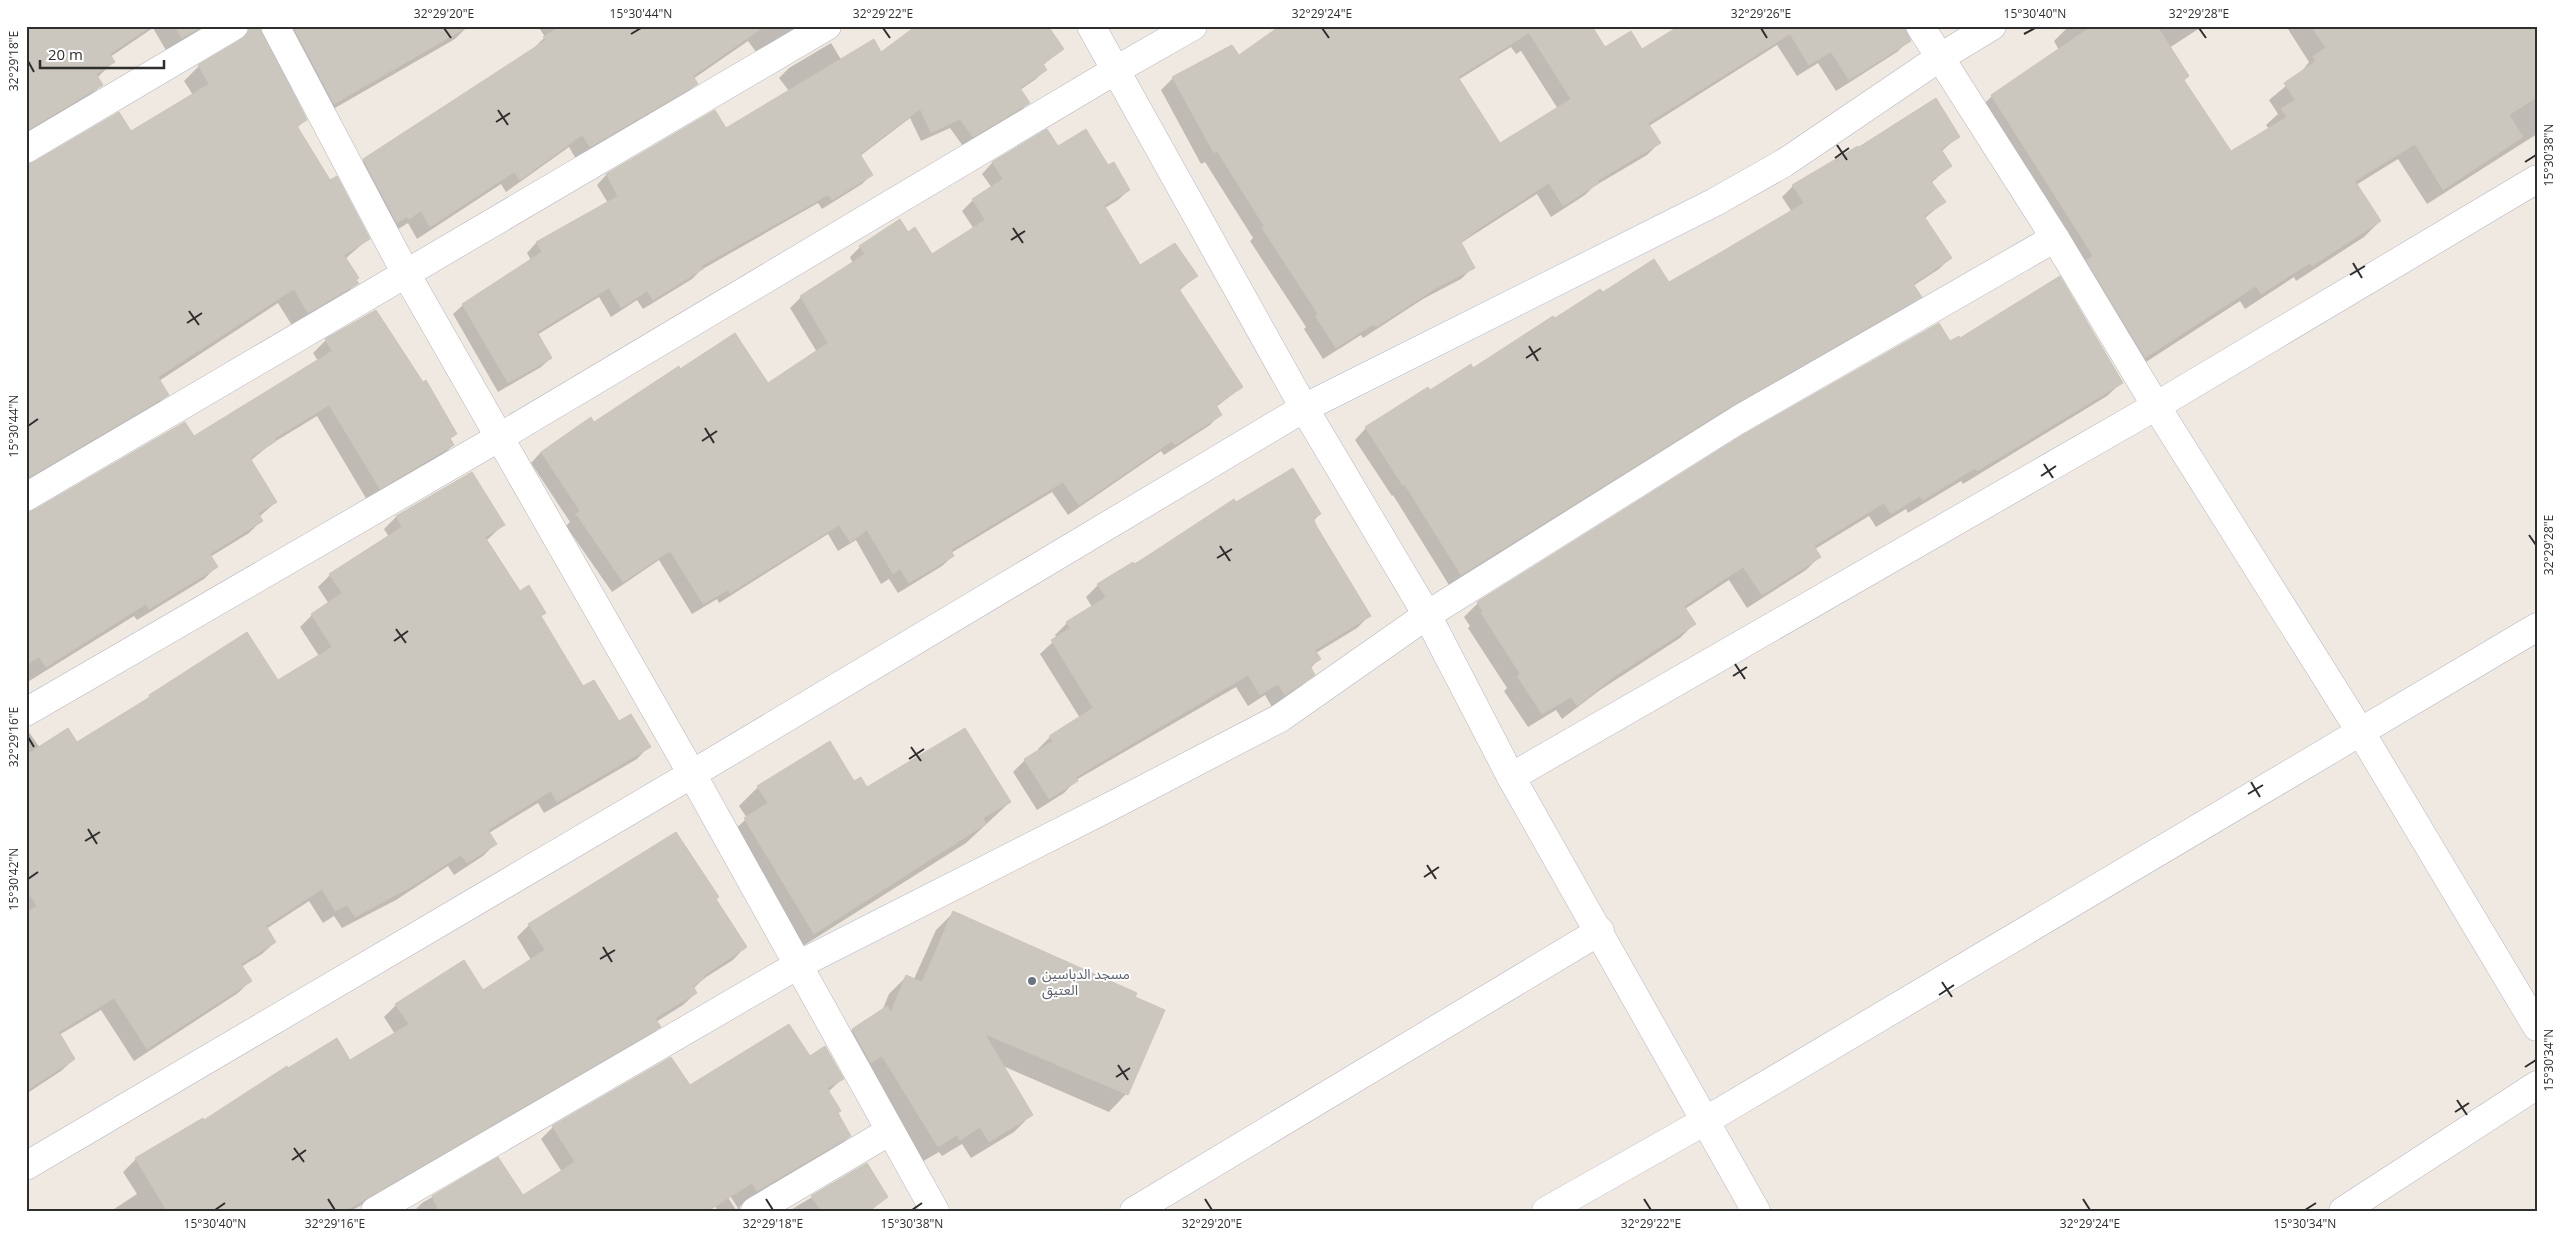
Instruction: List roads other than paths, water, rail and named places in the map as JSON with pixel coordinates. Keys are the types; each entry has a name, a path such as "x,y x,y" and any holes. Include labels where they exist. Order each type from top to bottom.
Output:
{"street":[{"path":"26,149 234,26"},
{"path":"275,26 405,272 692,774 935,1211"},
{"path":"26,497 405,272 827,26"},
{"path":"1091,26 1304,408 1427,615 1511,778 1600,931 1756,1211"},
{"path":"26,712 500,437 1193,26"},
{"path":"1920,26 2055,238 2156,406 2360,731 2537,1027"},
{"path":"26,1166 692,774 1304,408 1715,202 1784,163 1940,58 1992,26"},
{"path":"1511,778 2156,406 2537,179"},
{"path":"375,1211 798,964 1119,802 1280,718 1427,615 1738,420 2055,238"},
{"path":"1546,1211 1705,1121 2537,627"},
{"path":"1134,1211 1600,931"},
{"path":"2343,1211 2537,1085"},
{"path":"755,1211 890,1131"}],"place":[{"name":"مسجد الدباسين العتيق","path":"1032,981"}]}
